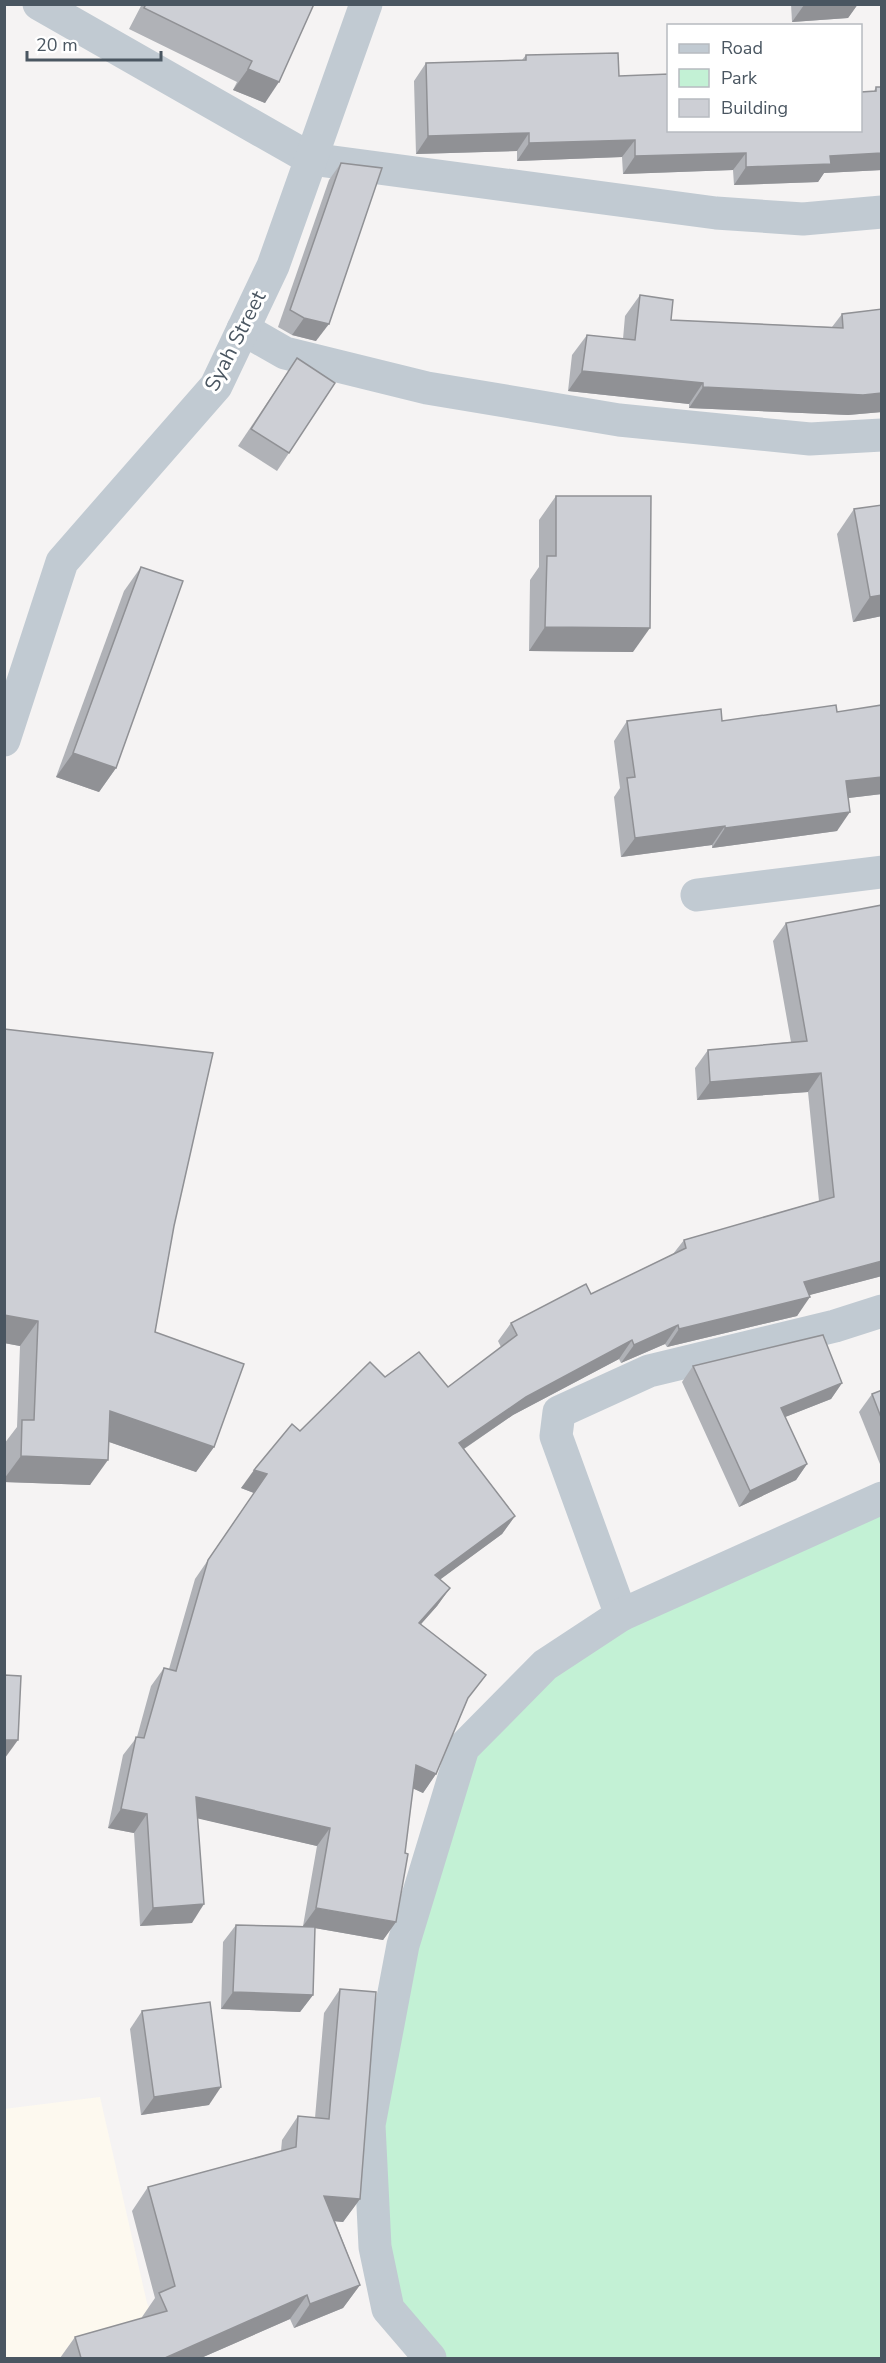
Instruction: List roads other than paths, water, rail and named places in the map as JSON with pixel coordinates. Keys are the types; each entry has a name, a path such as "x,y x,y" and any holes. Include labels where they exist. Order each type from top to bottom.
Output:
{"street":[{"path":"39,4 311,159 716,213 802,219 882,212"},
{"name":"Syah Street","path":"4,740 62,562 216,386 273,267 366,4"},
{"path":"243,329 285,353 427,388 620,420 810,439 882,435"},
{"path":"697,895 882,872"},
{"path":"621,1616 556,1436 559,1412 649,1371 835,1326 882,1311"},
{"path":"430,2358 388,2309 375,2247 369,2125 403,1944 464,1748 545,1665 621,1616 882,1498"}]}
